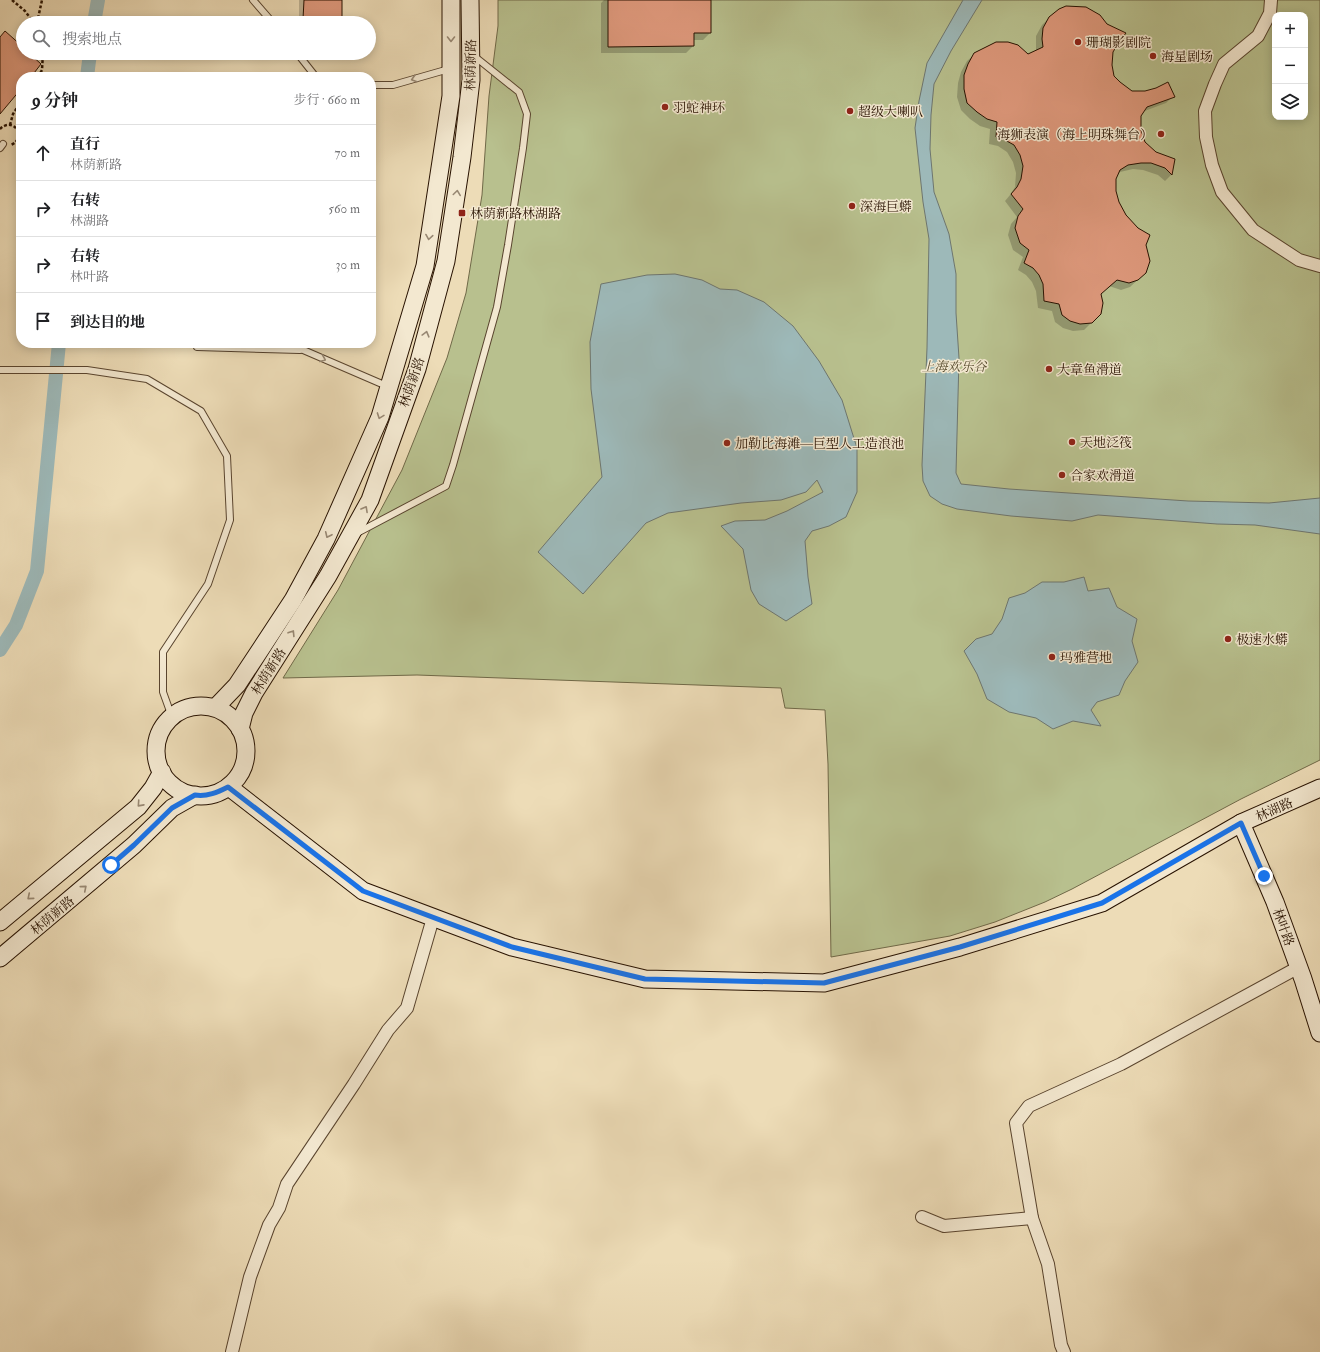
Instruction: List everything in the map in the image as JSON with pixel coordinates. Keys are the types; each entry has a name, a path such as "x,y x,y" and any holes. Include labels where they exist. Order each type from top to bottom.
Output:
{"main road":[{"name":"林荫新路","path":"216,707 237,685 293,600 326,539 380,417 425,266 451,96 451,0"},
{"name":"林荫新路","path":"240,729 244,713 254,693 328,576 370,500 417,369 446,261 462,157 471,80 470,0"},
{"name":"林荫新路","path":"194,706 216,707 235,720 243,733 247,748 245,762 239,776 228,787 215,794 200,796 185,793 172,786 162,772 157,761 156,746 160,732 168,720 180,711 194,706"},
{"path":"0,922 138,807 153,788 162,772"},
{"name":"林湖路","path":"228,787 363,891 512,947 645,979 824,983 960,947 1102,903 1241,823 1320,788"},
{"name":"林荫新路","path":"0,958 134,845 172,808 195,795"},
{"name":"林叶路","path":"1241,823 1275,902 1299,967 1320,1033"}],"street":[{"path":"1271,0 1270,13 1258,36 1224,64 1214,84 1205,111 1206,137 1212,165 1222,192 1253,230 1299,260 1320,266"},
{"path":"232,1352 250,1277 269,1224 279,1208 287,1184 388,1030 407,1008 433,918"},
{"path":"1064,1352 1061,1345 1048,1264 1032,1218 1016,1123 1029,1106 1121,1064 1299,967"},
{"path":"922,1216 944,1226 1032,1218"}],"lane":[{"path":"252,0 267,16"},
{"path":"349,537 446,486 497,307 510,238 523,148 526,114 519,92 471,54"},
{"path":"303,60 312,72"},
{"path":"376,85 393,85 451,69"},
{"path":"233,348 303,350"},
{"path":"298,348 389,387"},
{"path":"0,370 87,370 147,379 201,411 227,456 230,520 208,584 163,652 163,692 172,717"}],"path":[{"path":"12,0 29,16"},
{"path":"39,16 42,0"},
{"path":"41,72 43,60"},
{"path":"10,125 16,111"},
{"path":"0,129 4,126 10,125 16,128"}],"green space":[{"name":"上海欢乐谷","path":"498,0 1320,0 1320,760 1241,799 1045,902 995,922 950,936 831,957 828,764 825,710 785,708 781,688 417,675 283,678 338,590 402,470 447,358 466,293 482,195 489,96 498,26"}],"water":[{"path":"963,0 982,0 951,51 934,84 930,149 934,192 949,234 956,274 956,313 959,358 956,473 961,484 1009,489 1188,501 1269,503 1320,498 1320,534 1255,525 1217,524 1098,515 1072,521 1011,516 957,509 942,504 930,496 923,481 922,465 927,348 929,239 923,202 915,128 927,63"},
{"name":"加勒比海滩—巨型人工造浪池","path":"675,274 702,280 720,289 737,290 764,302 793,326 819,361 842,400 857,448 857,492 846,517 829,526 812,531 805,541 812,604 786,621 759,604 751,590 743,549 721,526 735,521 765,520 787,511 823,492 817,480 806,492 781,500 741,503 668,513 646,523 583,594 538,552 602,477 591,389 590,342 601,284 647,275"},
{"name":"玛雅营地","path":"1084,577 1088,591 1109,588 1117,607 1137,619 1132,641 1138,662 1125,681 1119,695 1097,702 1091,710 1101,726 1073,721 1053,729 1036,718 1009,712 987,699 977,674 964,651 976,639 992,634 1002,619 1009,598 1025,593 1042,582 1064,582"}],"building":[{"path":"304,0 342,0 342,16 303,16"},
{"path":"608,0 711,0 711,33 694,33 694,46 608,47"},
{"path":"1066,6 1086,7 1100,15 1107,24 1126,33 1113,52 1112,65 1114,76 1120,82 1132,91 1145,91 1156,88 1168,82 1175,97 1147,107 1141,116 1141,130 1145,142 1156,152 1175,159 1172,175 1165,168 1151,163 1141,163 1128,165 1120,170 1116,179 1116,191 1119,202 1126,215 1138,228 1150,235 1146,245 1150,261 1146,273 1138,280 1129,283 1117,280 1101,294 1103,303 1101,314 1092,323 1080,324 1070,321 1062,315 1059,304 1044,301 1043,284 1039,275 1033,268 1024,263 1029,250 1020,243 1015,228 1018,216 1023,209 1011,194 1021,179 1023,166 1020,155 1014,145 996,137 997,122 987,119 967,103 964,89 964,75 974,53 996,42 1008,42 1018,45 1028,54 1043,47 1043,28 1049,17 1059,9"},
{"path":"5,31 16,41 16,60 37,60 41,64 35,72 16,72 16,95 0,114 0,37"}],"waterway":[{"path":"95,16 98,0"},
{"path":"88,72 89,60"},
{"path":"0,650 16,625 37,571 59,348"}],"place":[{"name":"珊瑚影剧院","path":"1078,42"},
{"name":"海星剧场","path":"1153,56"},
{"name":"羽蛇神环","path":"665,107"},
{"name":"超级大喇叭","path":"850,111"},
{"name":"海狮表演（海上明珠舞台）","path":"1161,134"},
{"name":"深海巨蟒","path":"852,206"},
{"name":"林荫新路林湖路","path":"462,213"},
{"name":"大章鱼滑道","path":"1049,369"},
{"name":"天地泛筏","path":"1072,442"},
{"name":"加勒比海滩—巨型人工造浪池","path":"727,443"},
{"name":"合家欢滑道","path":"1062,475"},
{"name":"极速水蟒","path":"1228,639"},
{"name":"玛雅营地","path":"1052,657"}],"route":[{"path":"111,865 172,808 195,795 200,796 215,794 228,787 363,891 512,947 645,979 824,983 960,947 1102,903 1241,823 1264,876"}]}
